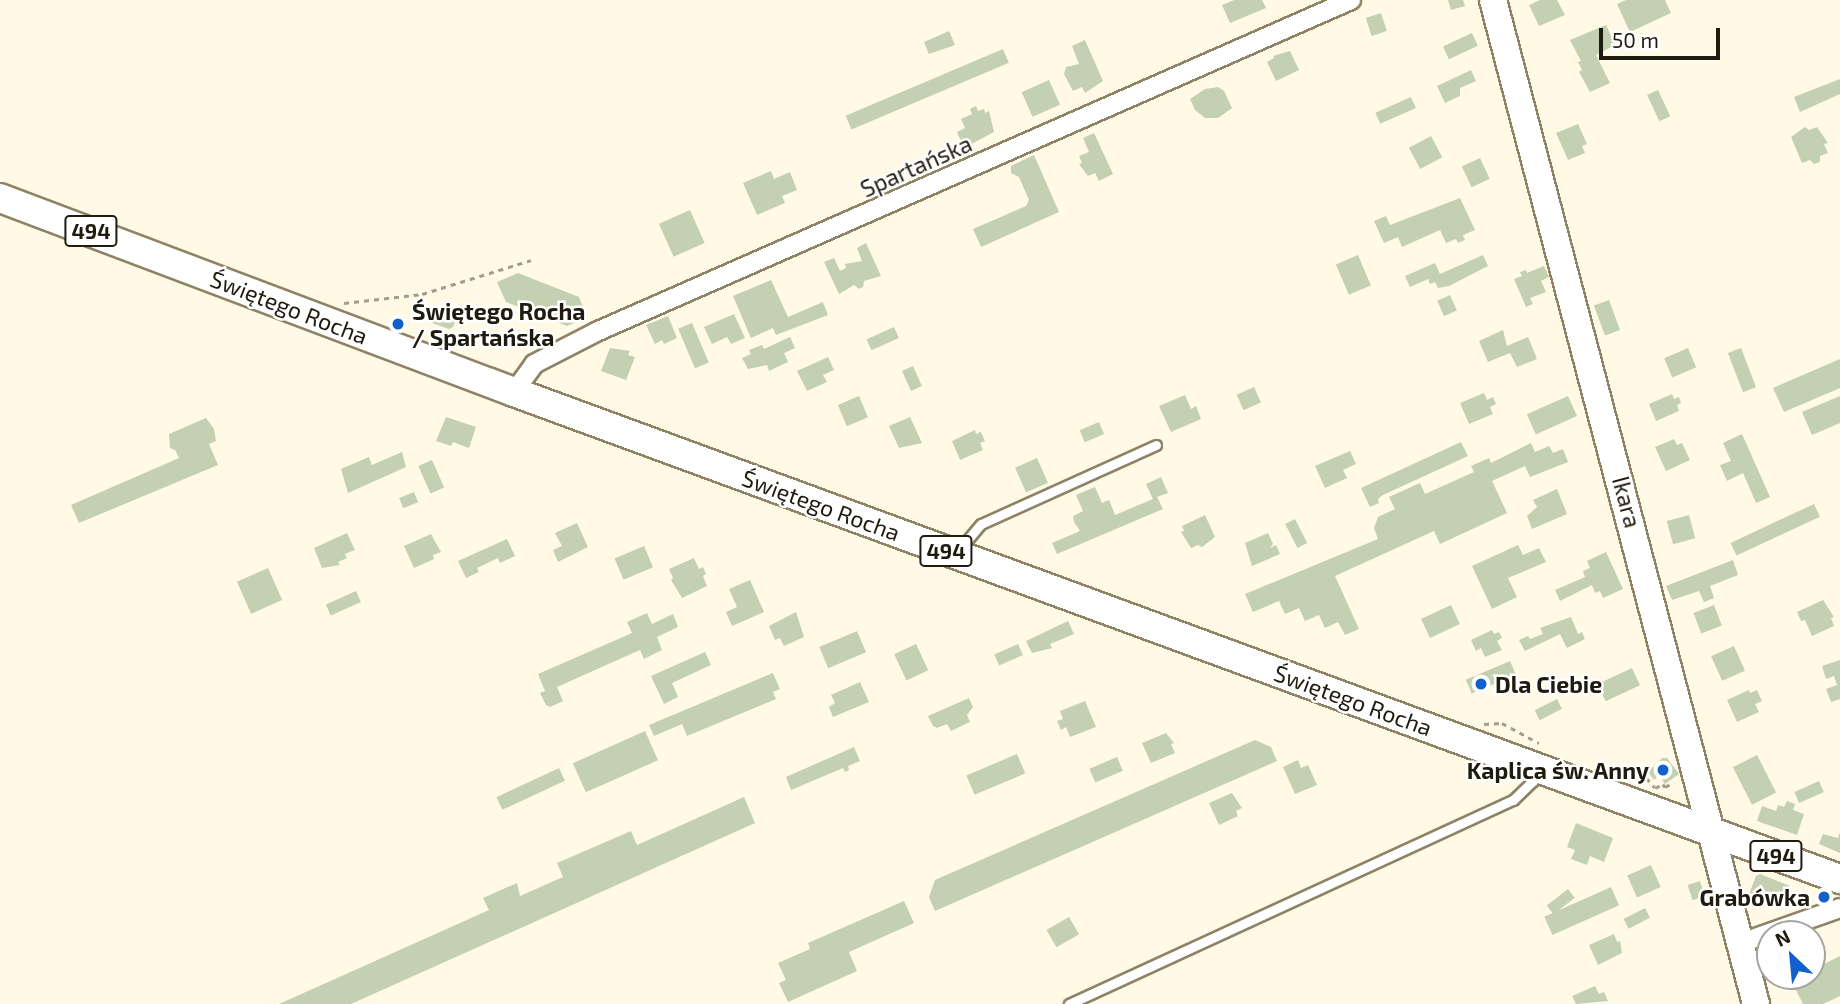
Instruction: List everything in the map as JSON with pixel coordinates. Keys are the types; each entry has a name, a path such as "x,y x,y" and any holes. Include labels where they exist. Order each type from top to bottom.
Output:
{"main road":[{"name":"Świętego Rocha","path":"0,198 514,392 1840,879"}],"street":[{"name":"Spartańska","path":"514,392 534,364 596,332 1351,0"},
{"name":"Ikara","path":"1493,0 1756,1004"},
{"path":"1741,943 1840,908"}],"lane":[{"path":"956,554 981,524 1156,446"},
{"path":"1069,1004 1513,800 1533,781 1540,769"}],"path":[{"path":"318,318 334,306 422,294 531,260"},
{"path":"1628,772 1640,771 1655,788 1674,782"}],"building":[{"path":"1234,0 1262,0 1266,8 1230,23 1222,5"},
{"path":"1448,0 1463,0 1465,6 1451,10"},
{"path":"1540,0 1557,0 1565,15 1539,26 1529,5"},
{"path":"1626,0 1665,0 1671,13 1630,32 1617,4"},
{"path":"1381,13 1387,31 1372,36 1366,18"},
{"path":"1606,25 1615,45 1596,55 1610,83 1590,92 1579,72 1582,70 1578,62 1581,61 1570,40"},
{"path":"949,31 955,45 929,54 924,42"},
{"path":"1472,33 1478,46 1449,59 1443,47"},
{"path":"1085,40 1103,81 1085,93 1082,87 1073,91 1064,74 1066,67 1079,64 1072,46"},
{"path":"1003,49 1009,63 851,130 846,116"},
{"path":"1290,51 1299,70 1276,81 1267,62 1274,58 1273,56"},
{"path":"1471,70 1476,81 1460,88 1460,96 1445,103 1437,86"},
{"path":"1840,79 1840,94 1800,112 1794,97"},
{"path":"1049,80 1060,105 1033,117 1022,92"},
{"path":"1218,87 1224,91 1232,108 1218,118 1205,118 1195,110 1190,99 1205,89"},
{"path":"1658,90 1670,116 1659,121 1647,95"},
{"path":"1411,97 1416,108 1380,124 1375,113"},
{"path":"976,106 978,111 989,111 994,132 964,148 957,132 965,128 961,119 972,114 970,109"},
{"path":"1578,124 1587,144 1582,146 1585,153 1568,160 1556,133"},
{"path":"1805,127 1809,130 1817,127 1828,143 1824,144 1828,153 1820,156 1820,162 1814,164 1810,160 1802,163 1791,137"},
{"path":"1094,133 1113,174 1099,181 1095,173 1088,176 1079,164 1082,163 1079,156 1089,152 1083,138"},
{"path":"1431,136 1442,157 1420,169 1409,148"},
{"path":"1034,155 1059,212 981,247 973,229 1026,206 1029,200 1019,177 1011,173 1011,166"},
{"path":"1480,158 1490,179 1472,187 1462,166"},
{"path":"771,171 774,179 790,172 797,190 782,196 785,203 757,215 743,183"},
{"path":"1460,198 1475,230 1463,235 1465,240 1458,243 1456,239 1446,243 1440,230 1402,247 1398,237 1384,243 1374,221 1386,216 1390,225"},
{"path":"690,210 705,243 674,257 659,224"},
{"path":"866,243 881,276 864,281 863,287 859,289 854,285 839,294 824,262 834,258 840,271 846,268 845,264 862,261 857,248"},
{"path":"1358,255 1371,285 1349,295 1336,264"},
{"path":"1483,255 1488,266 1449,286 1438,288 1435,282 1430,284 1428,279 1410,287 1405,276 1435,263 1440,274"},
{"path":"1544,266 1549,277 1541,281 1546,292 1530,298 1533,304 1526,307 1514,279 1522,276 1520,272 1526,270 1527,273"},
{"path":"518,273 579,297 587,317 567,326 506,302 497,282"},
{"path":"771,280 788,317 823,302 828,315 776,335 773,328 751,338 733,296"},
{"path":"1450,295 1457,311 1444,316 1437,301"},
{"path":"1609,300 1620,330 1605,336 1594,305"},
{"path":"434,308 457,316 453,327 449,329 432,323 430,318"},
{"path":"734,314 745,338 731,344 727,337 712,344 704,327"},
{"path":"668,316 677,338 664,344 662,340 655,344 646,325"},
{"path":"692,323 709,363 695,368 678,329"},
{"path":"894,327 899,338 871,350 867,339"},
{"path":"1503,330 1507,346 1528,337 1537,359 1517,367 1510,353 1488,362 1479,341"},
{"path":"790,337 795,348 784,353 788,362 769,371 767,365 748,369 742,358 751,354 749,350 762,345 764,349"},
{"path":"610,348 630,351 628,355 635,357 626,380 601,371"},
{"path":"1688,348 1696,367 1672,377 1664,358"},
{"path":"1741,348 1756,387 1743,392 1728,353"},
{"path":"828,357 834,370 823,375 827,382 807,391 797,371"},
{"path":"1840,359 1840,388 1784,412 1773,388"},
{"path":"913,366 922,386 911,391 902,371"},
{"path":"1254,387 1261,403 1244,410 1237,395"},
{"path":"1484,393 1487,400 1493,397 1496,404 1490,407 1493,414 1469,424 1460,403"},
{"path":"1672,394 1674,399 1679,397 1679,411 1656,421 1649,404"},
{"path":"1185,395 1191,409 1196,406 1201,419 1171,432 1159,406"},
{"path":"859,396 868,417 847,426 838,405"},
{"path":"1568,396 1577,416 1536,434 1527,414"},
{"path":"1840,396 1840,423 1812,435 1802,412"},
{"path":"446,417 476,427 469,448 453,442 451,446 436,441"},
{"path":"910,417 922,443 899,448 889,426"},
{"path":"206,418 214,429 216,441 209,444 218,465 79,523 71,505 179,458 175,450 170,448 169,434"},
{"path":"1099,422 1104,434 1085,442 1080,430"},
{"path":"975,430 976,434 981,432 985,441 980,443 983,450 960,460 952,441"},
{"path":"1742,434 1770,497 1756,503 1743,473 1727,481 1720,465 1731,461 1723,443"},
{"path":"1674,439 1677,445 1682,443 1690,460 1666,471 1655,447"},
{"path":"1461,442 1468,456 1383,495 1378,499 1379,503 1370,507 1361,488"},
{"path":"1531,443 1535,452 1549,446 1553,453 1563,449 1568,462 1530,477 1525,466 1492,481 1507,513 1440,544 1434,531 1335,576 1359,629 1345,635 1338,622 1325,628 1319,615 1305,621 1299,608 1285,614 1279,601 1253,612 1245,594 1378,539 1374,528 1378,517 1395,509 1389,497 1420,483 1425,494 1474,472 1471,466 1489,458 1491,463"},
{"path":"1350,451 1356,464 1343,470 1347,478 1325,488 1315,466"},
{"path":"402,452 406,467 348,493 341,469 369,457 372,465"},
{"path":"1037,458 1048,483 1026,492 1015,468"},
{"path":"432,460 444,487 430,494 418,466"},
{"path":"1161,477 1168,493 1157,497 1163,509 1057,554 1052,543 1080,531 1073,516 1083,511 1076,495 1095,487 1102,503 1109,500 1115,515 1153,499 1146,484"},
{"path":"1557,489 1567,514 1532,529 1527,516 1537,507 1533,500"},
{"path":"414,492 418,502 403,508 399,498"},
{"path":"1814,504 1820,517 1737,556 1731,543"},
{"path":"1205,515 1215,537 1202,547 1198,545 1191,548 1181,532 1184,531 1182,526"},
{"path":"1689,515 1695,538 1673,544 1667,521"},
{"path":"1295,519 1307,543 1297,548 1285,524"},
{"path":"577,523 588,547 558,562 553,550 562,546 555,533"},
{"path":"347,533 355,550 345,554 347,558 338,562 340,565 322,568 314,548"},
{"path":"1268,533 1273,544 1270,548 1276,545 1280,554 1252,566 1245,543"},
{"path":"431,534 441,552 433,555 434,559 414,568 404,546"},
{"path":"507,539 515,556 500,563 498,558 477,568 479,572 466,578 458,561"},
{"path":"1518,545 1523,555 1539,548 1546,562 1508,578 1517,597 1492,609 1472,566"},
{"path":"644,546 653,567 624,580 615,559"},
{"path":"1606,552 1623,589 1603,598 1600,591 1595,593 1592,585 1560,601 1555,590 1585,577 1583,571 1590,568 1587,561"},
{"path":"694,558 699,569 703,567 707,586 682,598 671,580 673,578 669,569"},
{"path":"1733,560 1738,575 1710,586 1714,598 1704,602 1699,591 1672,600 1666,586"},
{"path":"268,568 282,600 251,614 237,582"},
{"path":"750,580 764,612 732,626 726,612 737,607 729,589"},
{"path":"356,591 361,602 331,615 326,604"},
{"path":"1823,600 1834,617 1831,618 1834,626 1812,636 1805,620 1801,621 1797,612"},
{"path":"1451,605 1460,624 1430,638 1421,619"},
{"path":"1714,605 1722,626 1701,633 1693,613"},
{"path":"796,612 804,637 784,646 780,638 775,640 769,626"},
{"path":"647,613 652,624 673,614 678,627 657,637 662,650 644,659 640,650 557,687 563,701 550,707 546,705 540,693 545,691 538,674 632,633 627,622"},
{"path":"1571,617 1578,634 1582,632 1585,639 1567,648 1560,634 1525,651 1519,640 1543,634 1540,628"},
{"path":"1068,621 1074,634 1050,644 1052,648 1032,653 1026,641"},
{"path":"1492,630 1494,634 1499,632 1502,638 1497,641 1502,650 1485,657 1481,648 1476,651 1471,640"},
{"path":"857,631 866,652 828,668 819,647"},
{"path":"916,644 928,670 907,680 894,654"},
{"path":"1018,644 1023,655 999,666 994,655"},
{"path":"1734,646 1745,671 1722,681 1711,656"},
{"path":"705,652 711,665 672,683 678,697 664,704 651,676"},
{"path":"1840,660 1840,699 1831,702 1826,689 1837,685 1834,676 1826,679 1822,666"},
{"path":"1510,661 1516,675 1472,694 1466,680"},
{"path":"1632,668 1640,685 1606,701 1598,684"},
{"path":"773,673 780,689 773,692 776,699 687,736 682,724 654,736 649,725"},
{"path":"860,682 869,702 833,717 829,707 835,703 831,695"},
{"path":"1749,690 1750,693 1757,690 1762,701 1755,704 1759,712 1737,722 1727,700"},
{"path":"969,698 973,707 967,715 970,722 951,731 947,724 937,728 933,726 928,716"},
{"path":"1557,699 1562,709 1540,720 1535,710"},
{"path":"1085,701 1096,727 1070,737 1066,727 1061,730 1057,721 1063,719 1060,711"},
{"path":"645,731 658,760 586,792 573,763"},
{"path":"1166,733 1174,743 1171,744 1175,753 1151,763 1142,743"},
{"path":"1255,740 1271,747 1277,761 935,911 929,897 935,880"},
{"path":"854,747 860,761 848,766 849,770 845,772 843,768 791,790 786,777"},
{"path":"1017,754 1025,773 975,795 966,775"},
{"path":"1757,755 1776,792 1752,805 1733,767"},
{"path":"1117,757 1123,771 1095,783 1089,769"},
{"name":"Kaplica św. Anny","path":"1662,758 1667,758 1679,774 1665,784 1659,775 1654,780 1648,772"},
{"path":"1298,760 1301,768 1308,765 1317,785 1295,794 1283,767"},
{"path":"559,768 565,781 502,810 496,797"},
{"path":"1819,781 1824,792 1799,803 1794,792"},
{"path":"1232,793 1242,808 1236,811 1238,816 1219,825 1209,803"},
{"path":"744,797 755,823 351,1004 279,1004 489,910 483,898 517,883 520,896 563,877 557,863 631,831 637,845"},
{"path":"1787,801 1795,804 1793,810 1804,814 1797,835 1757,821 1762,806 1776,811 1778,805 1784,807"},
{"path":"1576,823 1613,838 1604,862 1590,856 1587,865 1571,859 1575,850 1567,847"},
{"path":"1840,832 1840,853 1819,844 1823,834 1838,838"},
{"path":"1651,865 1661,887 1637,898 1627,876"},
{"path":"1760,874 1790,886 1780,904 1749,894 1756,876"},
{"path":"1700,881 1705,896 1693,900 1688,885"},
{"path":"1611,887 1619,905 1552,935 1544,917"},
{"path":"1568,889 1575,898 1553,914 1547,906"},
{"path":"904,901 914,923 849,952 857,971 788,1002 779,983 786,980 778,963 810,949 808,943"},
{"path":"1645,908 1650,918 1629,929 1624,919"},
{"path":"1069,917 1079,934 1056,947 1046,930"},
{"path":"1614,934 1617,942 1620,941 1622,953 1598,965 1589,945"},
{"path":"1840,956 1840,996 1823,1004 1803,1004 1796,990 1826,990 1826,963"},
{"path":"1595,986 1599,994 1604,992 1608,1001 1576,1004 1572,996"}],"place":[{"name":"Świętego Rocha / Spartańska","path":"398,324"},
{"name":"Dla Ciebie","path":"1481,684"},
{"name":"Kaplica św. Anny","path":"1663,770"},
{"name":"Grabówka","path":"1824,897"}]}
